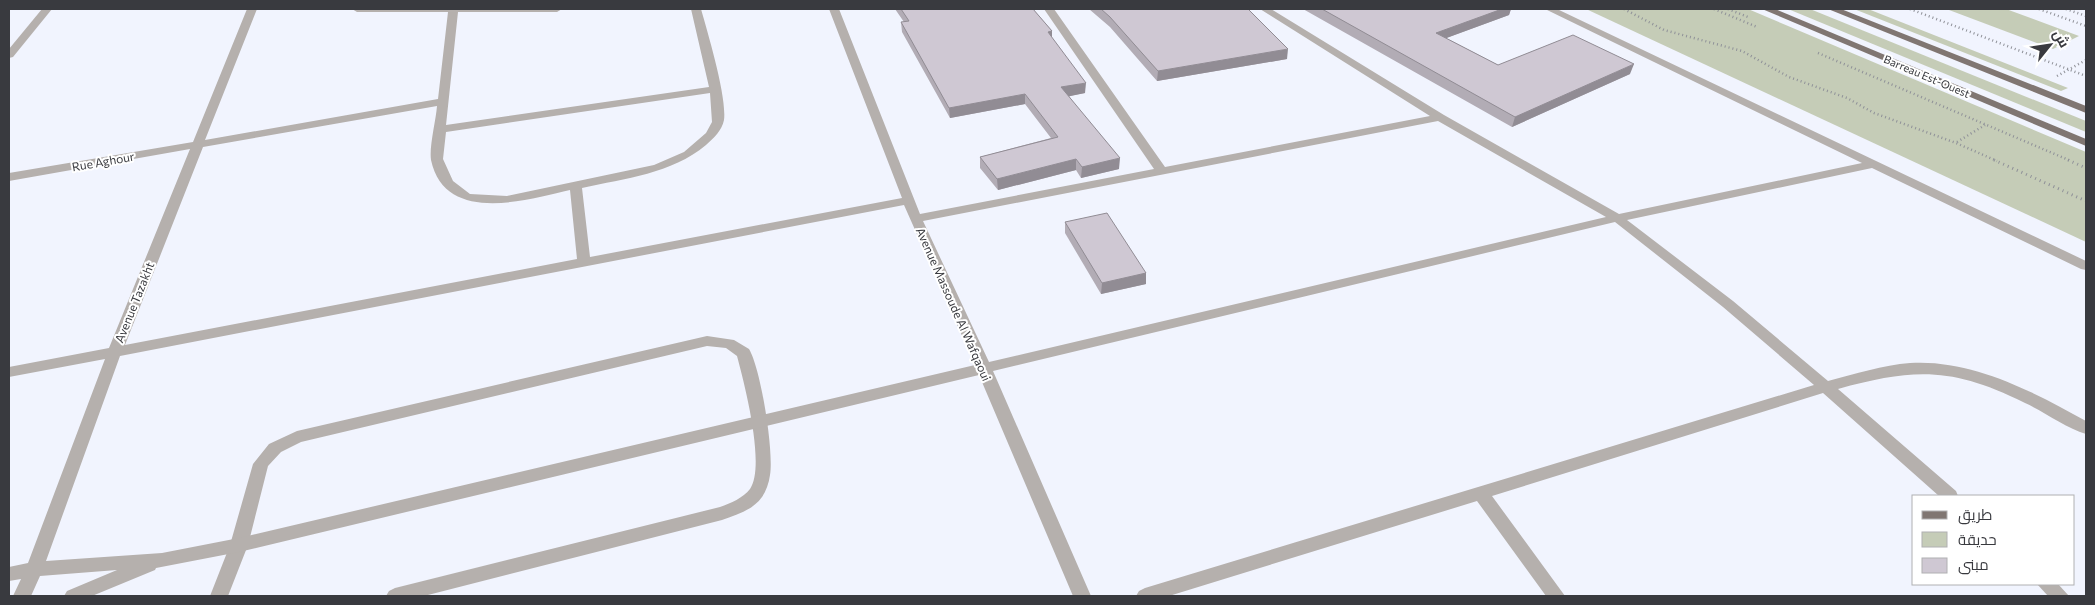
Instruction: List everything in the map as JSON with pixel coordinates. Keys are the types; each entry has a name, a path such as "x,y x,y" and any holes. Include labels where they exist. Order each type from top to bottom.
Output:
{"main road":[{"name":"Barreau Est-Ouest","path":"1767,9 2086,143"},
{"path":"1833,9 2086,110"}],"street":[{"path":"9,56 46,9"},
{"name":"Avenue Tazakht","path":"22,596 34,569 114,351 252,9"},
{"path":"357,9 557,9"},
{"path":"452,9 437,159 448,183 466,197 507,200 658,168 688,154 711,136 718,122 718,103 696,9"},
{"name":"Avenue Massoude Al Wafqaoui","path":"834,9 916,219 984,368 1082,596"},
{"path":"1049,9 1161,170"},
{"path":"1264,9 1440,117 1617,218 1728,304 1949,495"},
{"path":"1550,9 2086,266"},
{"path":"440,129 714,89"},
{"name":"Rue Aghour","path":"9,176 442,102"},
{"path":"916,219 1440,117"},
{"path":"9,574 34,569 162,560 240,545 1617,218 1874,164"},
{"path":"576,185 584,263"},
{"path":"9,372 910,200"},
{"path":"220,596 240,545 261,464 275,448 297,437 696,344 719,341 738,347 744,353 760,423 762,478 760,487 750,498 734,508 395,596"},
{"path":"1145,596 1826,387 1911,368 1948,370 1997,384 2086,428"},
{"path":"1481,493 1556,596"},
{"path":"73,596 162,560"},
{"path":"2047,585 2060,596"}],"path":[{"path":"1624,9 1664,30 1742,51 1789,78 1847,98 1874,113 1956,142 2086,201"},
{"path":"1714,9 1758,28"},
{"path":"1910,9 2086,76"},
{"path":"2039,9 2086,26"},
{"path":"2066,9 2086,16"},
{"path":"1812,51 2086,168"},
{"path":"2056,76 2086,60"},
{"path":"1956,142 1985,125"}],"green space":[{"path":"1586,9 1748,9 2086,152 2086,242"},
{"path":"1788,9 1810,9 2086,121 2086,132"},
{"path":"1854,9 1868,9 2068,88 2061,91"},
{"path":"2006,9 2079,36 2053,49 1949,10"}],"building":[{"path":"901,9 1033,9 1052,31 1048,32 1086,83 1061,87 1120,158 1082,167 1076,159 997,179 980,157 1058,137 1025,94 949,108 901,22 909,21"},
{"path":"1101,9 1248,9 1288,49 1158,71"},
{"path":"1322,9 1502,9 1436,33 1498,65 1573,35 1634,64 1515,117"},
{"path":"1107,213 1146,273 1102,283 1065,222"}]}
